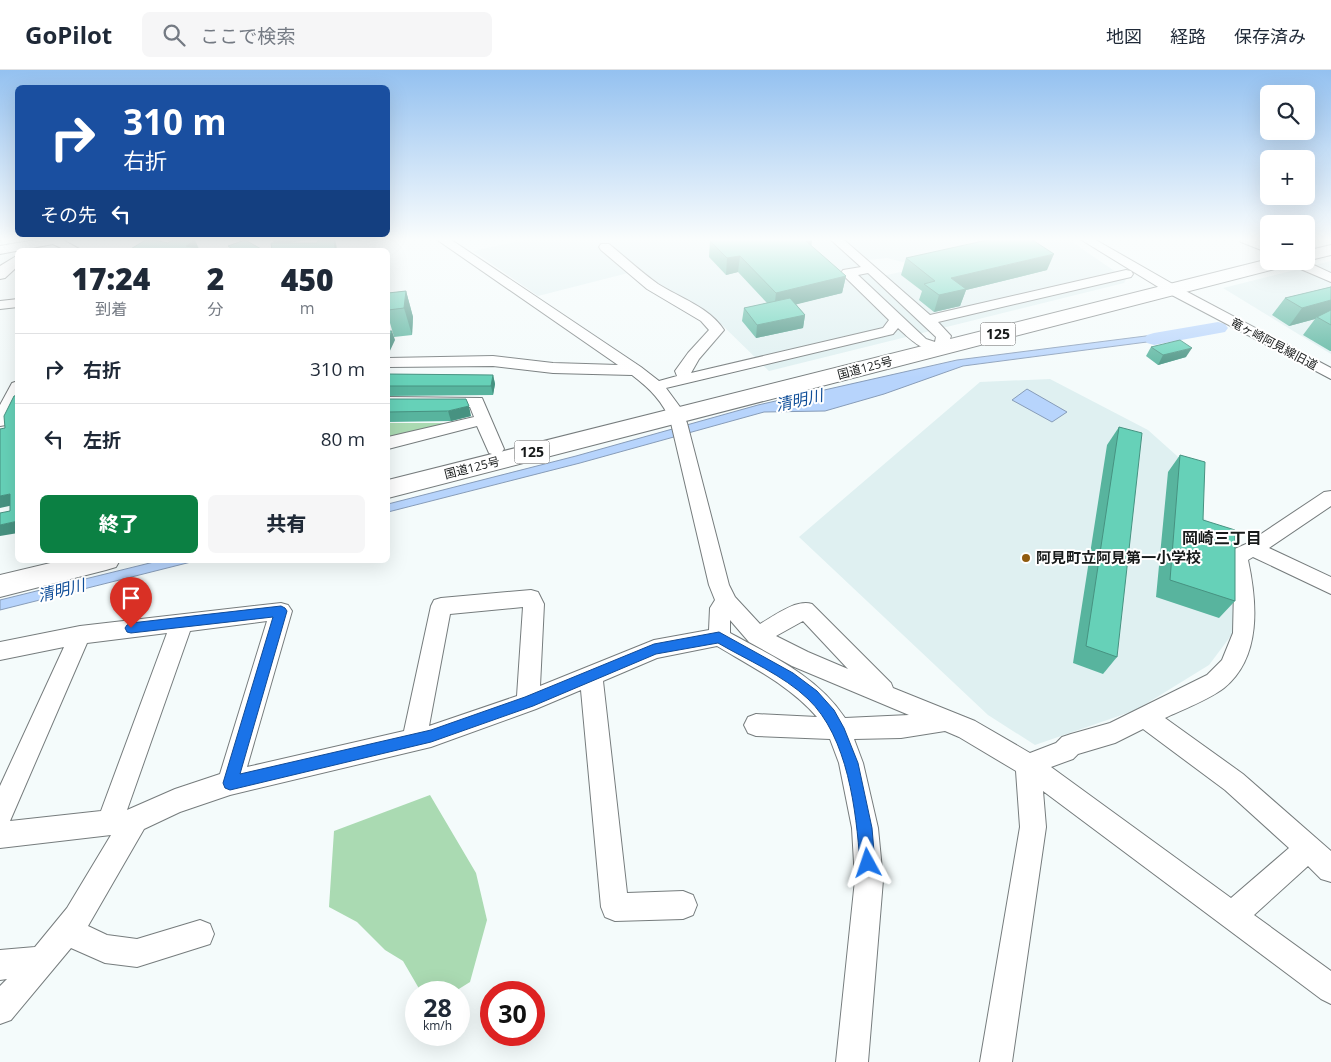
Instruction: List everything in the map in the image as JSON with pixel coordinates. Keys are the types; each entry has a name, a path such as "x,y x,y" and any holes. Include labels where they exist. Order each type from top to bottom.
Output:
{"highway":[{"name":"国道125号","path":"1167,287 1173,285"},
{"name":"国道125号","path":"390,476 495,450 668,402 1175,285"},
{"name":"国道125号","path":"390,488 668,402"},
{"path":"0,571 32,563"},
{"path":"0,586 94,563"}],"street":[{"path":"511,285 636,370 668,402 714,568 727,602 757,636 800,660 947,720 1028,765 1331,989"},
{"path":"651,285 706,318 717,330 683,371 686,379"},
{"path":"860,285 899,320 935,342"},
{"path":"889,285 927,320 935,342"},
{"path":"927,320 1077,285"},
{"name":"竜ヶ崎阿見線旧道","path":"1164,285 1331,374"},
{"path":"869,293 892,288"},
{"path":"0,305 15,303"},
{"path":"668,402 686,379 888,331 899,320"},
{"path":"390,363 493,361 553,368 636,370"},
{"path":"0,421 13,388"},
{"path":"390,402 476,402 495,450"},
{"path":"390,443 482,420"},
{"path":"1028,765 1064,750 1071,745 1115,732 1215,682 1232,666 1244,633 1244,589 1237,556 1253,549 1331,497"},
{"path":"1253,549 1299,569 1331,586"},
{"path":"414,740 441,606 530,598 534,604 528,702"},
{"path":"719,637 720,608 727,602"},
{"path":"757,636 804,610 888,696"},
{"path":"0,651 80,634 281,611 230,783"},
{"path":"0,1009 77,918 123,821 182,622"},
{"path":"0,815 80,634"},
{"path":"0,835 123,821 230,783 431,736 528,702 654,649 719,637 789,677 812,695 829,714 838,728 851,763 865,828 870,880 852,1062"},
{"path":"591,675 614,907 683,905"},
{"path":"1145,717 1234,782 1331,869"},
{"path":"756,725 838,728 923,726 947,720"},
{"path":"996,1062 1033,826 1028,765"},
{"path":"1232,916 1308,849"},
{"path":"66,930 104,949 137,953 200,934"},
{"path":"0,965 42,961"}],"shaded area":[{"path":"523,285 580,285 538,296"},
{"path":"655,285 1115,285 769,371 719,322"},
{"path":"1234,285 1331,285 1331,354 1223,288"},
{"name":"阿見町立阿見第一小学校","path":"1050,379 1148,430 1205,481 1199,492 1201,516 1224,533 1237,579 1233,633 1209,665 1136,710 1035,745 988,715 799,537 980,382"}],"green space":[{"path":"390,423 454,423 390,438"},
{"path":"430,795 476,873 487,920 470,982 415,981 403,961 385,950 357,922 329,907 334,831"}],"water":[{"path":"1185,331 1193,336 963,366 884,394 825,411 764,412 580,463 390,511 390,503 576,456 758,405 957,360"},
{"path":"1027,389 1067,412 1052,422 1012,400"},
{"path":"150,563 187,563 0,610 0,600"}],"building":[{"path":"769,285 808,285 776,293"},
{"path":"926,285 961,285 966,289 939,295"},
{"path":"1331,287 1331,300 1302,308 1285,298"},
{"path":"406,291 404,308 390,310 390,293"},
{"path":"790,298 805,315 757,325 744,308"},
{"path":"1331,310 1331,325 1317,317"},
{"path":"1180,340 1192,348 1163,355 1151,347"},
{"path":"390,374 493,375 491,386 390,386"},
{"path":"14,396 15,522 0,525 0,513 10,511 10,494 0,496 0,429 5,428 4,416"},
{"path":"390,399 466,399 469,406 448,411 390,412"},
{"path":"1119,427 1142,433 1117,657 1086,646"},
{"path":"1180,455 1205,462 1203,520 1235,530 1235,601 1170,580"}],"waterway":[{"name":"清明川","path":"1154,339 1218,328"}],"place":[{"name":"阿見町立阿見第一小学校","path":"1026,558"}],"district":[{"name":"岡崎三丁目","path":"1222,538"}],"route":[{"path":"131,628 281,611 230,783 431,736 528,702 654,649 719,637 753,659 789,677 812,695 829,714 838,728 851,763 865,828 868,863"}]}
